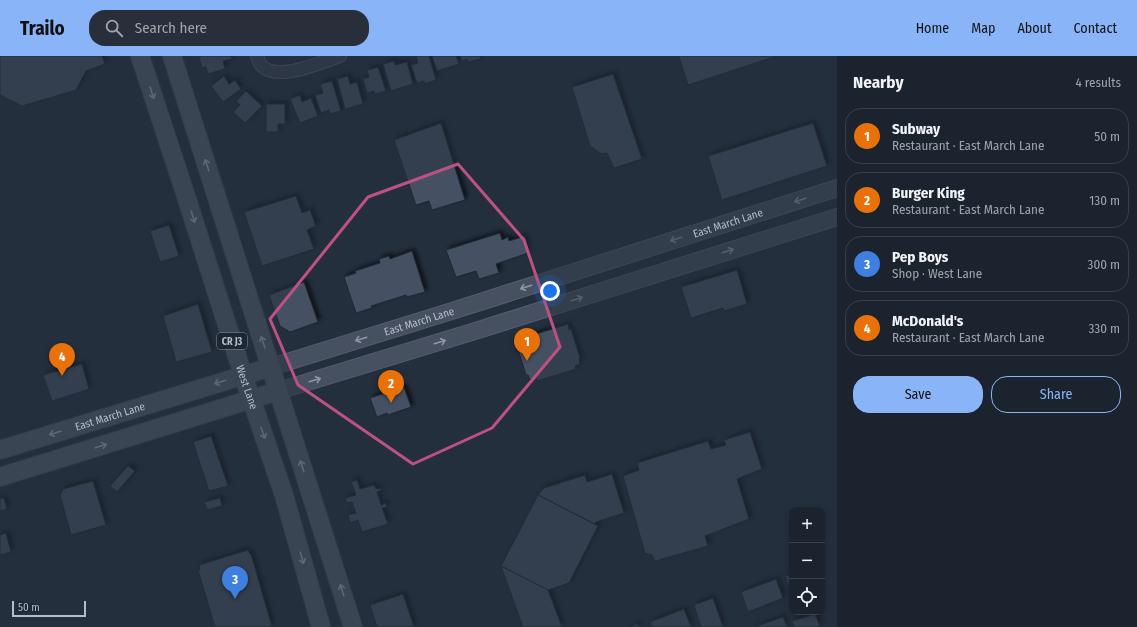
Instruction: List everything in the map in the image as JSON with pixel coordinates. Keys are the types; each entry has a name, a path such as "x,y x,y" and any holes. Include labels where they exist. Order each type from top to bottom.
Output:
{"main road":[{"name":"West Lane","path":"140,56 243,375 284,495 321,627"},
{"name":"CR J3","path":"172,56 353,627"},
{"name":"East March Lane","path":"0,450 460,309 837,188"},
{"path":"0,477 487,328 837,217"}],"street":[{"path":"257,56 260,64 268,70 281,73 296,70 340,56"}],"highlighted area":[{"path":"458,164 524,240 560,347 492,428 413,464 298,385 270,319 368,197"}],"building":[{"path":"0,56 102,56 105,64 86,71 76,90 22,106 0,95"},
{"path":"231,56 232,59 223,61 225,69 208,74 206,67 202,68 199,57"},
{"path":"416,56 429,56 436,80 425,84 424,81 417,83 411,65 418,63"},
{"path":"432,56 456,56 459,64 437,71"},
{"path":"460,56 480,56 481,59 468,62 467,59 462,61"},
{"path":"679,56 777,56 688,85"},
{"path":"394,61 395,65 407,62 413,84 391,91 383,64"},
{"path":"378,67 386,91 375,94 374,91 367,93 363,79 369,77 367,70"},
{"path":"613,74 642,159 614,168 607,153 602,154 590,146 572,87"},
{"path":"224,76 229,84 235,80 241,89 223,102 211,86"},
{"path":"348,76 350,84 357,82 363,104 345,109 337,79"},
{"path":"332,81 341,111 330,114 329,110 321,113 315,95 323,93 320,84"},
{"path":"246,91 262,106 245,123 233,112 240,105 236,101"},
{"path":"300,95 302,102 311,98 318,116 300,123 290,99"},
{"path":"266,104 285,104 285,124 278,124 278,132 266,132"},
{"path":"441,123 465,200 432,210 429,201 416,205 394,140"},
{"path":"813,123 827,166 722,200 708,156"},
{"path":"296,196 302,213 310,210 316,226 307,230 314,249 262,266 244,212"},
{"path":"169,225 179,256 160,262 150,231"},
{"path":"500,233 502,240 508,237 509,241 525,236 528,253 496,264 499,273 479,279 476,271 456,277 446,250"},
{"path":"412,251 425,292 407,297 406,295 371,306 372,308 356,313 344,277 356,273 355,271 380,263 379,259 389,256 390,259"},
{"path":"737,270 747,304 724,311 723,308 691,318 681,287"},
{"path":"304,282 318,322 290,332 280,326 269,295"},
{"path":"198,304 212,352 176,362 163,316"},
{"path":"568,324 580,358 580,364 575,366 576,369 537,381 536,378 530,380 528,375 526,375 517,346 519,345 517,340"},
{"path":"82,364 89,389 52,401 43,375"},
{"path":"404,387 411,407 377,417 370,398"},
{"path":"750,432 762,469 737,479 749,519 705,536 708,546 655,561 652,555 645,553 623,476 639,470 637,463 708,441 711,449 726,445 724,440"},
{"path":"211,436 228,486 209,491 193,442"},
{"path":"128,466 135,471 117,492 110,486"},
{"path":"612,474 624,513 596,522 595,524 538,495 544,488 585,475 587,482"},
{"path":"357,480 360,489 374,485 376,489 381,488 381,490 377,492 381,505 386,503 387,507 382,508 388,524 362,532 358,520 350,523 348,515 356,513 352,502 347,503 345,498 356,495 351,482"},
{"path":"93,481 106,525 71,535 60,495 63,489"},
{"path":"538,495 598,526 569,583 548,590 501,566"},
{"path":"4,498 7,509 0,511 0,499"},
{"path":"220,498 222,506 207,510 204,502"},
{"path":"6,533 11,552 0,555 0,535"},
{"path":"248,550 251,554 272,627 215,627 198,570 200,570 199,565"},
{"path":"501,566 548,590 562,627 523,627"},
{"path":"789,575 789,587 785,576"},
{"path":"776,579 783,598 748,612 741,592"},
{"path":"403,594 414,627 377,627 370,605"},
{"path":"713,598 723,627 701,627 694,605"},
{"path":"684,609 691,627 652,627 650,622"},
{"path":"815,615 820,626 794,627 792,621"},
{"path":"783,617 787,627 754,627"},
{"path":"638,624 639,627 628,627"}],"place":[{"name":"Subway","path":"527,361"},
{"name":"McDonald's","path":"62,376"},
{"name":"Burger King","path":"391,403"},
{"name":"Pep Boys","path":"235,599"}]}
